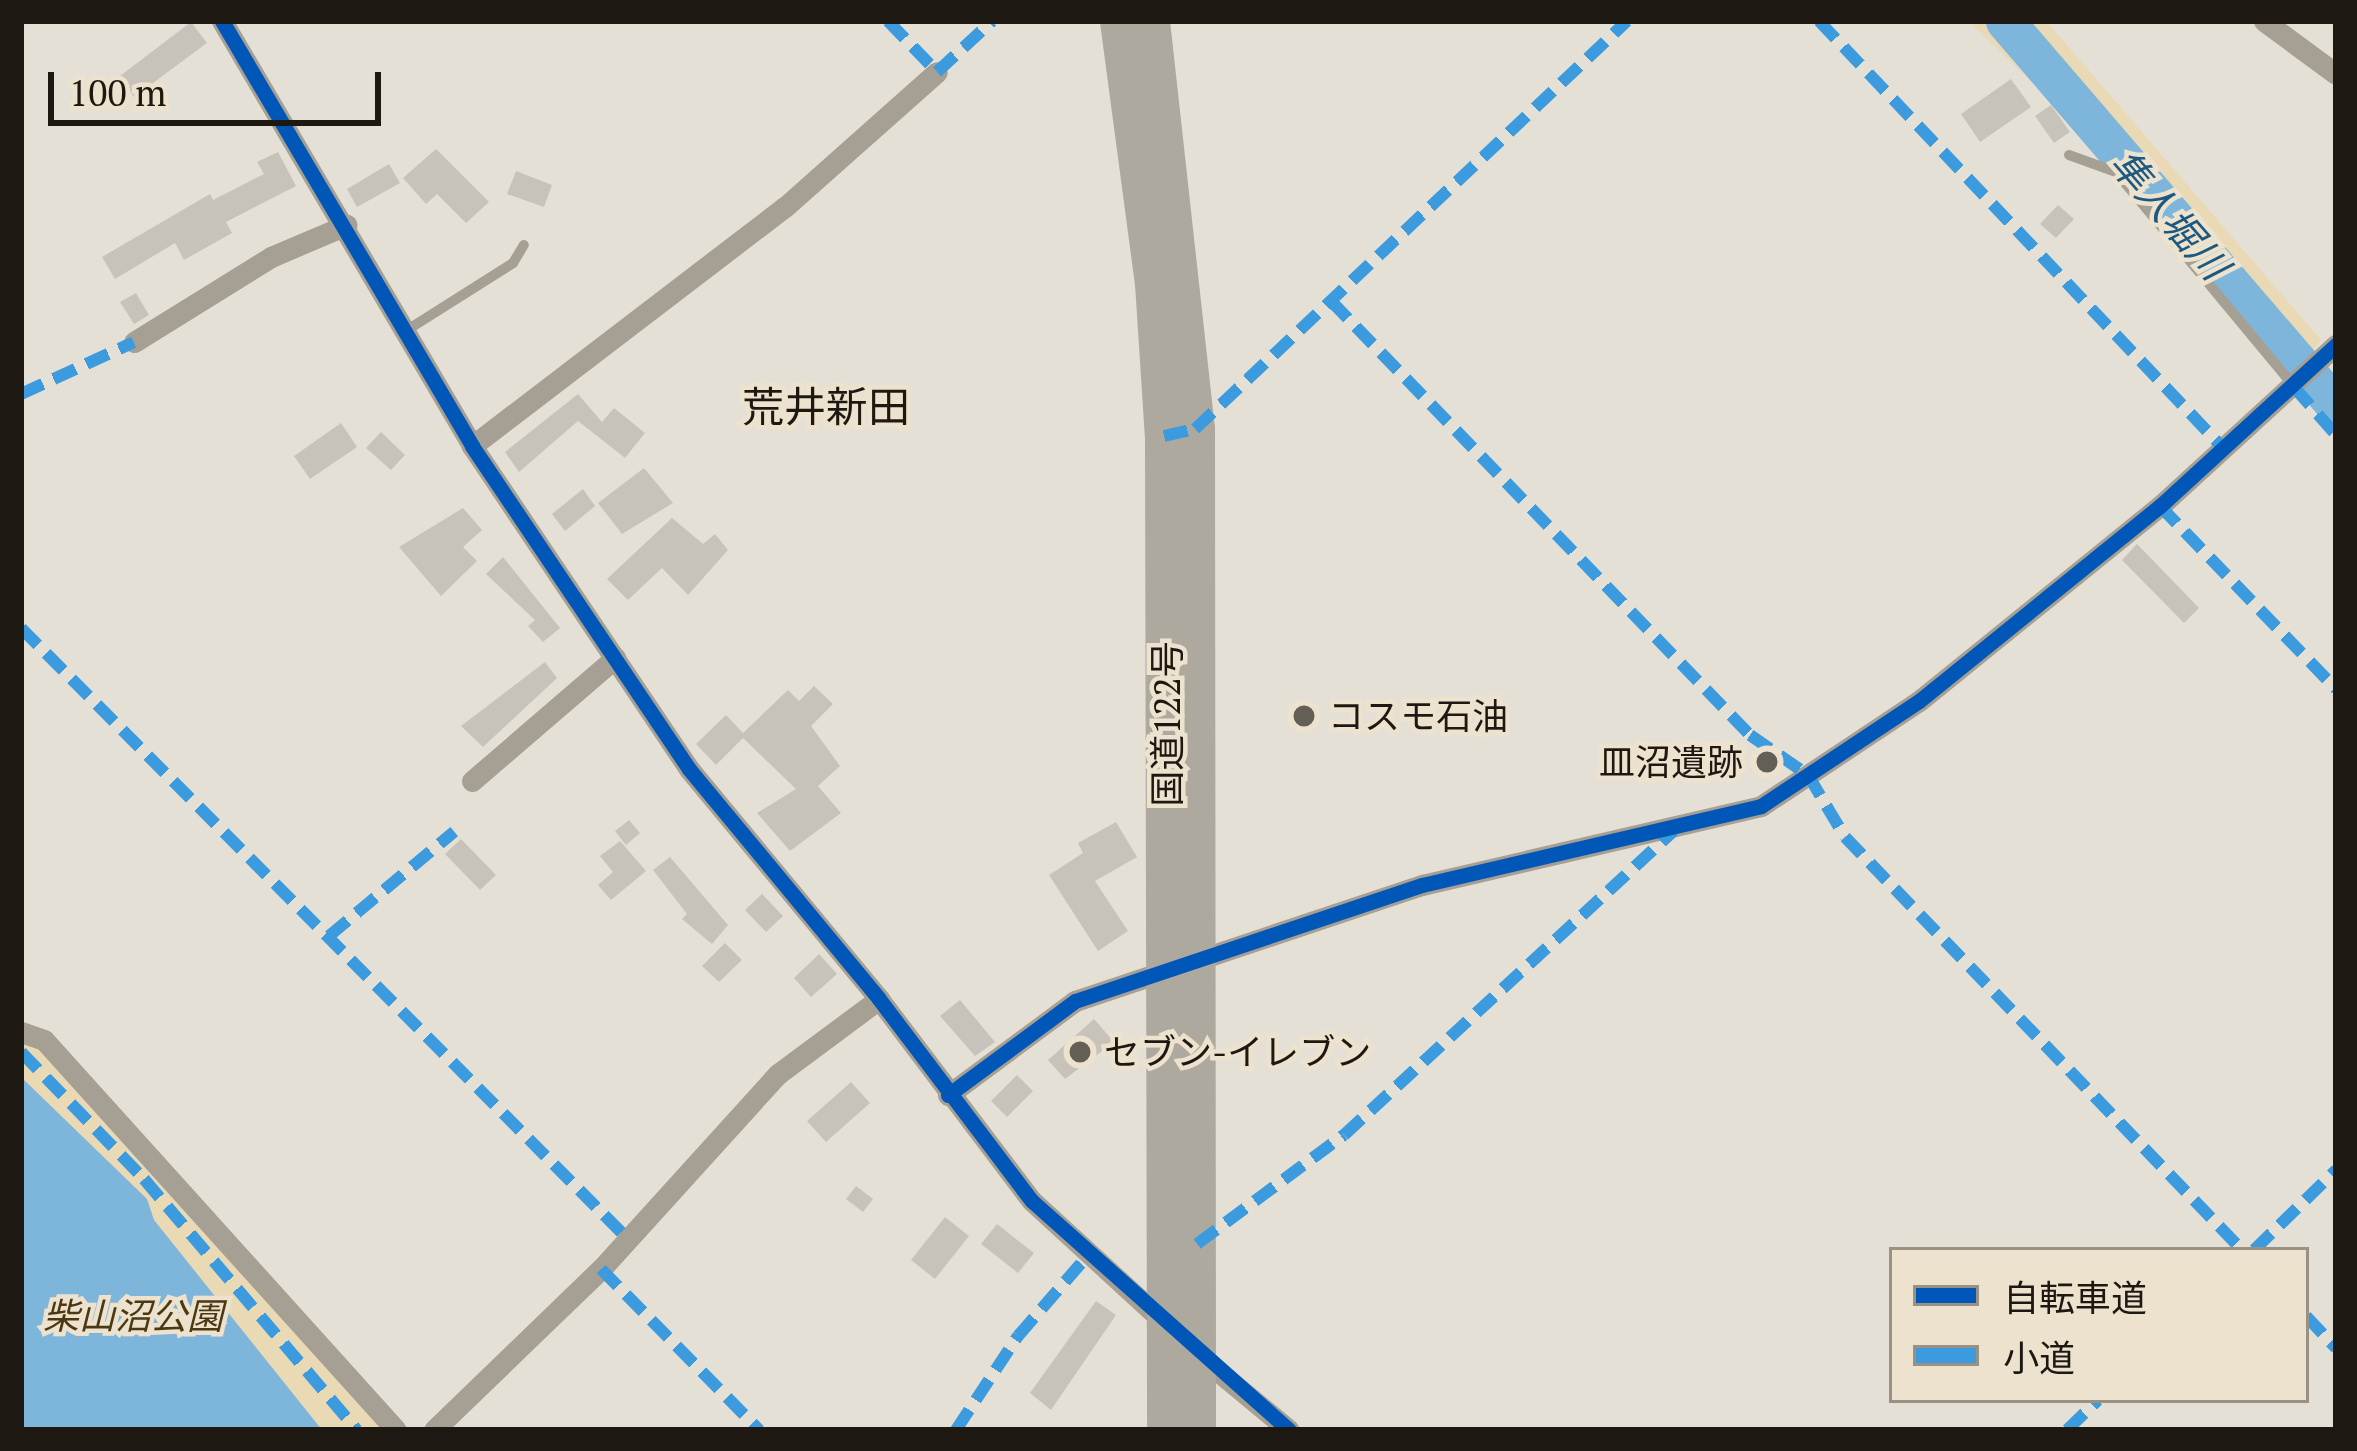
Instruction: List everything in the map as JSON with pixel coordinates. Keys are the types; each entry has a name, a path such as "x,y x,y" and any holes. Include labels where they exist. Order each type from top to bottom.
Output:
{"highway":[{"name":"国道122号","path":"1120,21 1154,283 1164,436 1196,1430"},
{"name":"国道122号","path":"1150,21 1195,429 1166,1430"}],"street":[{"path":"222,21 472,446 689,769 879,998 1032,1201 1196,1353 1288,1430"},
{"path":"2264,21 2336,74"},
{"path":"472,446 785,207 937,72"},
{"path":"134,342 271,257 346,225"},
{"path":"948,1095 1076,1000 1422,885 1761,806 1919,701 2294,387 2336,345"},
{"path":"472,781 615,658"},
{"path":"434,1430 601,1269 778,1074 879,998"},
{"path":"21,1032 44,1040 396,1430"}],"lane":[{"path":"2069,155 2116,172 2294,387"},
{"path":"404,332 513,262 524,244"}],"green space":[{"path":"1968,21 1997,21 2299,370 2293,373 2113,159"},
{"path":"2018,21 2048,23 2321,340 2308,358"},
{"name":"柴山沼公園","path":"21,1036 58,1064 387,1430 21,1430"}],"water":[{"name":"柴山沼公園","path":"21,1077 147,1199 154,1220 322,1430 21,1430"}],"building":[{"path":"191,22 207,43 134,97 120,76"},
{"path":"2011,79 2031,107 1980,142 1961,114"},
{"path":"2051,105 2070,132 2054,143 2035,116"},
{"path":"436,149 489,202 466,223 437,194 426,204 403,178"},
{"path":"278,152 296,186 226,222 232,233 184,260 175,243 115,279 102,257 210,194 213,200 264,174 257,162"},
{"path":"389,164 400,183 357,207 347,189"},
{"path":"516,171 552,185 544,207 507,194"},
{"path":"2058,205 2074,219 2056,238 2040,224"},
{"path":"136,293 149,315 134,324 120,302"},
{"path":"578,394 602,422 614,408 645,433 625,458 578,421 519,472 505,452"},
{"path":"341,423 357,447 310,479 294,456"},
{"path":"381,432 405,455 391,470 366,448"},
{"path":"644,468 673,503 622,534 598,503"},
{"path":"583,489 595,506 565,531 552,514"},
{"path":"463,508 482,530 463,547 477,561 441,596 399,547"},
{"path":"672,518 703,544 715,534 728,550 688,595 662,568 628,600 607,579"},
{"path":"2137,544 2199,608 2184,623 2122,560"},
{"path":"503,557 560,628 543,642 528,626 535,620 486,574"},
{"path":"545,662 557,678 483,747 461,726"},
{"path":"814,686 833,704 811,726 840,766 818,786 841,813 790,851 757,813 796,789 743,738 716,765 696,744 726,715 743,733 788,690 799,701"},
{"path":"629,820 640,833 626,845 615,831"},
{"path":"1116,822 1137,857 1095,881 1128,931 1098,951 1049,875 1083,853 1078,843"},
{"path":"461,839 496,875 480,890 445,854"},
{"path":"620,841 646,871 611,900 598,885 613,872 600,856"},
{"path":"670,857 728,925 712,944 682,919 687,914 653,870"},
{"path":"762,894 783,916 766,932 745,910"},
{"path":"725,943 742,960 719,982 702,966"},
{"path":"819,954 837,974 811,997 794,978"},
{"path":"960,1000 995,1042 975,1056 940,1016"},
{"path":"1094,1019 1114,1042 1065,1079 1048,1060"},
{"path":"1017,1075 1033,1091 1007,1117 991,1101"},
{"path":"851,1082 870,1103 826,1142 807,1121"},
{"path":"856,1186 873,1199 863,1212 846,1199"},
{"path":"945,1217 969,1236 935,1279 911,1260"},
{"path":"997,1224 1034,1253 1018,1273 981,1244"},
{"path":"1096,1301 1116,1315 1051,1410 1030,1393"}],"waterway":[{"name":"隼人堀川","path":"2005,21 2336,406"}],"marked path":[{"path":"888,21 937,72 992,21"},
{"path":"1164,436 1195,429 1627,21"},
{"path":"1819,21 2224,449"},
{"path":"1331,301 1750,735 1808,775 1845,837 2239,1247"},
{"path":"21,394 134,342"},
{"path":"2294,387 2336,435"},
{"path":"2160,506 2336,689"},
{"path":"21,628 626,1237"},
{"path":"1197,1244 1344,1135 1674,831"},
{"path":"329,936 454,832"},
{"path":"21,1052 144,1179 357,1430"},
{"path":"2257,1247 2336,1170"},
{"path":"956,1430 1018,1336 1089,1254"},
{"path":"601,1269 759,1430"},
{"path":"2309,1319 2336,1348"},
{"path":"2067,1430 2095,1403"}],"cycle path":[{"path":"222,21 472,446 689,769 879,999 1032,1201 1289,1430"},
{"path":"948,1095 1075,1001 1422,885 1761,806 1919,701 2160,506 2336,345"}],"place":[{"name":"コスモ石油","path":"1304,716"},
{"name":"皿沼遺跡","path":"1767,762"},
{"name":"セブン-イレブン","path":"1080,1052"}],"district":[{"name":"荒井新田","path":"826,406"}]}
